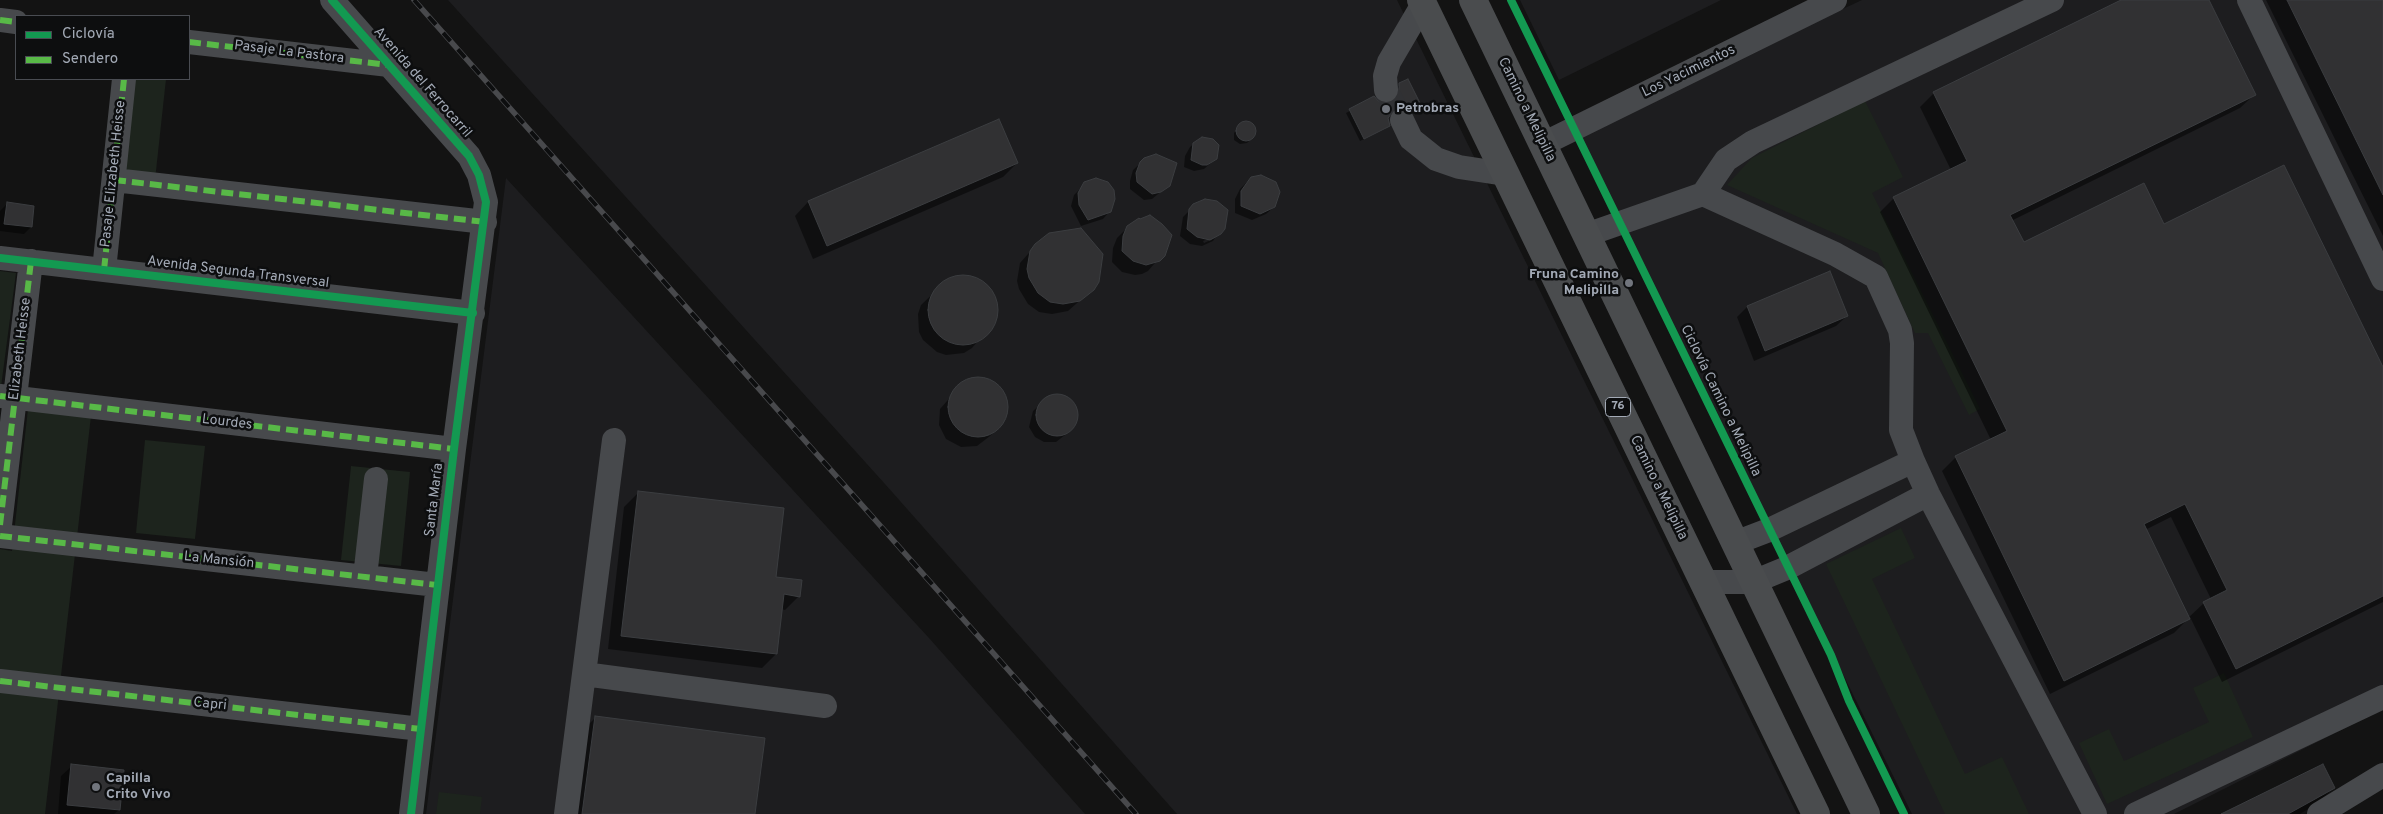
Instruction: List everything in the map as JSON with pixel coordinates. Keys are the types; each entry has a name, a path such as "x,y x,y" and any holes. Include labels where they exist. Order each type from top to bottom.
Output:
{"main road":[{"name":"Camino a Melipilla","path":"1474,0 1866,814"},
{"name":"Camino a Melipilla","path":"1422,2 1816,814"}],"street":[{"name":"Avenida del Ferrocarril","path":"332,0 469,156 479,174 483,189"},
{"name":"Los Yacimientos","path":"1543,144 1835,0"},
{"path":"1586,235 1703,194 1726,160 1752,142 2052,0"},
{"path":"2249,0 2383,279"},
{"path":"1386,90 1385,76 1389,62 1422,2"},
{"path":"0,20 15,22"},
{"name":"Pasaje La Pastora","path":"190,42 389,65"},
{"name":"Pasaje Elizabeth Heisse","path":"104,270 124,80"},
{"path":"1402,120 1411,139 1436,160 1459,167 1506,174"},
{"path":"114,180 484,222"},
{"name":"Santa María","path":"411,814 454,449 484,222 486,202 483,189"},
{"path":"1703,194 1835,254 1876,277 1901,337 1901,430 1913,461 1928,494 2095,814"},
{"name":"Avenida Segunda Transversal","path":"0,258 473,313"},
{"name":"Elizabeth Heisse","path":"0,525 8,397 31,262"},
{"name":"Lourdes","path":"8,397 454,449"},
{"path":"566,814 614,440"},
{"path":"1735,544 1769,530 1913,461"},
{"path":"365,577 376,479"},
{"path":"1703,582 1753,582 1787,568 1928,494"},
{"name":"La Mansión","path":"0,536 438,585"},
{"path":"584,674 824,706"},
{"name":"Capri","path":"0,681 421,729"},
{"path":"2136,814 2383,697"},
{"path":"2319,814 2383,775"}],"shaded area":[{"path":"448,0 1397,0 1797,814 1177,814 885,484"},
{"path":"1520,0 1721,0 1559,80"},
{"path":"1862,0 2383,0 2383,709 2174,814 1912,814 1576,133"},
{"path":"134,80 166,80 155,180 123,176"},
{"path":"1865,101 1903,177 1872,193 1980,409 1969,415 1928,333 1915,333 1878,253 1727,185 1752,158"},
{"path":"506,178 929,638 1085,814 426,814"},
{"path":"0,271 16,273 1,387 0,387"},
{"path":"28,409 91,416 45,814 0,814 0,549 12,551"},
{"path":"145,440 205,446 195,539 136,533"},
{"path":"351,466 410,472 401,566 341,560"},
{"path":"1901,528 1915,558 1872,579 1965,774 2002,757 2029,814 1945,814 1826,564"},
{"path":"2224,673 2253,737 2107,804 2079,743 2109,729 2124,761 2209,722 2193,688"},
{"path":"439,792 482,797 480,814 436,814"}],"building":[{"path":"2121,0 2209,0 2256,95 2010,215 2024,242 2144,183 2164,224 2284,165 2383,367 2383,596 2236,669 2203,602 2227,590 2185,504 2144,524 2190,619 2064,681 1955,456 2007,431 1893,197 1967,161 1933,92"},
{"path":"2287,0 2383,0 2383,195"},
{"name":"Petrobras","path":"1408,79 1423,109 1414,114 1404,106 1396,108 1388,118 1390,126 1364,139 1349,109 1374,96 1380,103 1393,102 1399,96 1399,83"},
{"path":"999,119 1018,163 827,246 808,201"},
{"path":"1242,121 1250,121 1256,127 1256,135 1250,141 1242,141 1236,135 1236,127"},
{"path":"1202,137 1213,139 1219,145 1217,159 1207,165 1191,160 1193,143"},
{"path":"1156,154 1177,163 1170,186 1161,192 1152,194 1137,182 1136,173 1140,162 1144,158"},
{"path":"1261,175 1276,182 1280,192 1275,207 1260,214 1241,206 1241,191 1251,177"},
{"path":"1096,178 1108,182 1114,190 1115,199 1111,212 1088,220 1079,205 1078,193 1084,182"},
{"path":"1205,199 1217,201 1228,210 1225,229 1221,234 1210,240 1197,237 1187,229 1189,209 1193,204"},
{"path":"7,202 34,206 32,227 4,224"},
{"path":"1150,215 1172,235 1165,256 1160,261 1146,265 1133,261 1122,251 1123,236 1127,226 1139,218"},
{"path":"1081,228 1103,254 1099,282 1094,290 1080,301 1063,304 1050,302 1038,293 1029,278 1027,269 1030,251 1035,244 1049,233"},
{"path":"1830,271 1848,316 1765,351 1747,306"},
{"path":"963,275 976,278 988,285 995,297 998,310 995,323 988,335 976,342 963,345 950,342 938,335 931,323 928,310 931,297 938,285 950,278"},
{"path":"978,377 994,382 999,386 1003,391 1008,407 1003,423 999,428 994,432 978,437 962,432 957,428 953,423 948,407 953,391 957,386 962,382"},
{"path":"1061,394 1069,397 1075,403 1078,415 1075,427 1069,433 1053,436 1045,433 1039,427 1036,411 1039,403 1045,397"},
{"path":"638,491 784,508 776,577 802,580 800,597 784,594 777,654 621,636"},
{"path":"595,716 765,738 755,814 582,814"},
{"name":"Capilla Crito Vivo","path":"71,764 124,770 120,810 67,805"},
{"path":"2323,764 2335,788 2288,814 2221,814"}],"tunnel":[{"path":"1386,90 1402,120"}],"railway":[{"path":"414,0 1136,814"}],"marked path":[{"path":"0,20 15,22"},
{"path":"190,42 389,65"},
{"path":"104,270 124,80"},
{"path":"114,180 485,222"},
{"path":"0,525 31,261"},
{"path":"0,396 454,449"},
{"path":"0,536 437,585"},
{"path":"0,681 421,729"}],"cycle path":[{"path":"332,0 469,156 479,175 486,202 454,449 411,814"},
{"name":"Ciclovía Camino a Melipilla","path":"1511,0 1831,655 1849,701 1904,814"},
{"path":"0,258 473,313"}],"place":[{"name":"Petrobras","path":"1386,109"},
{"name":"Fruna Camino Melipilla","path":"1629,283"},
{"name":"Capilla Crito Vivo","path":"96,787"}]}
